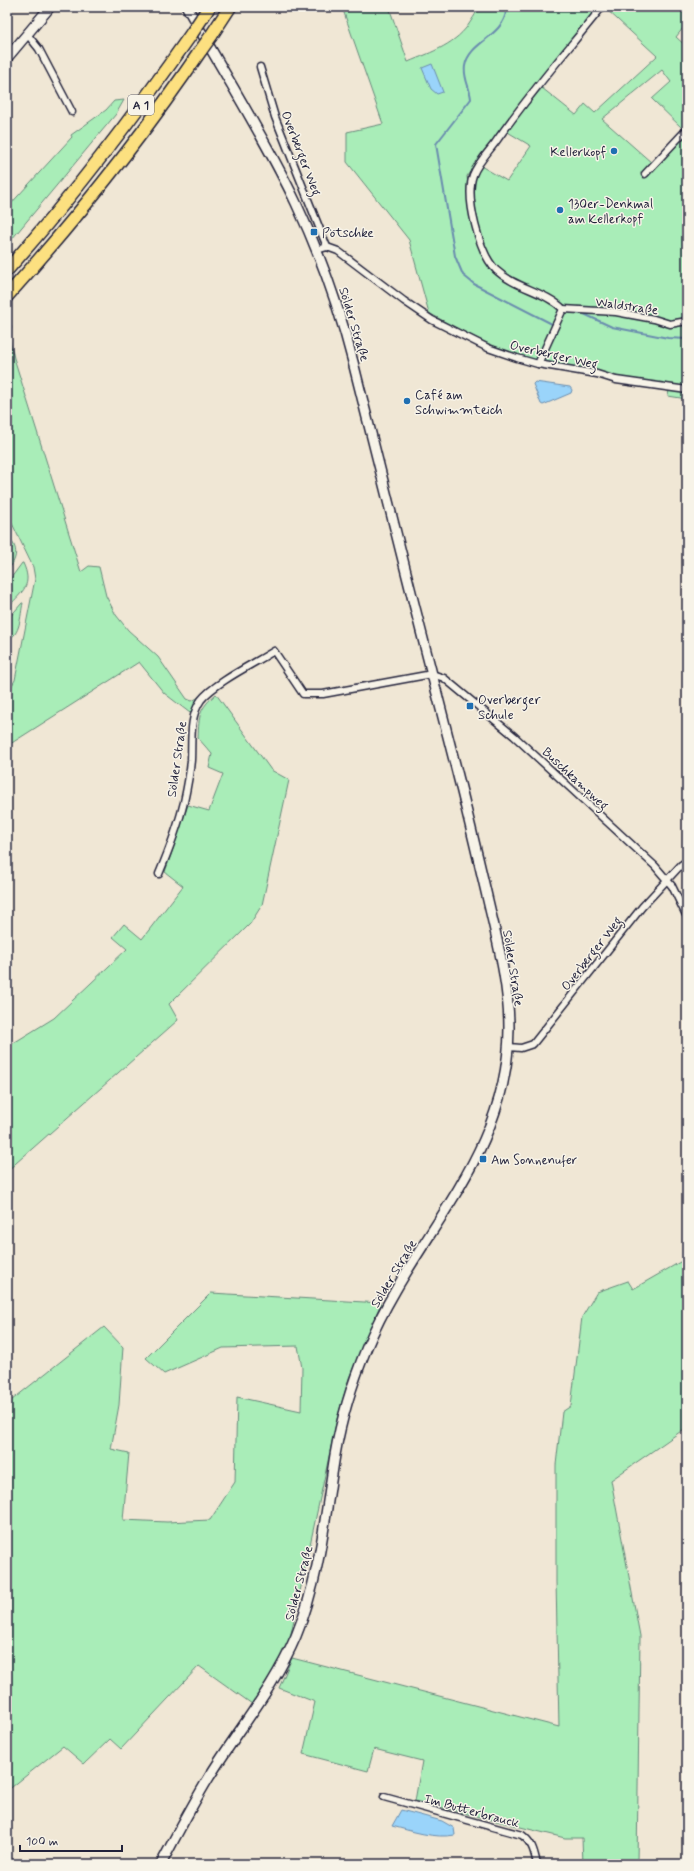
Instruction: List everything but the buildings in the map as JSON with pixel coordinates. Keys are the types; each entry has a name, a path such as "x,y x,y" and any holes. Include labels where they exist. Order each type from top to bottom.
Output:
{"highway":[{"name":"A 1","path":"7,270 39,234 110,147 209,7"},
{"name":"A 1","path":"7,296 52,246 99,190 159,111 230,7"}],"main road":[{"name":"Sölder Straße","path":"161,1864 208,1779 263,1698 296,1636 310,1594 322,1546 336,1450 350,1394 368,1346 398,1287 437,1226 478,1156 496,1112 507,1067 509,1047 507,995 501,956 469,819 350,349 336,301 317,250 295,202 268,149 187,7"},
{"path":"7,58 46,9"}],"street":[{"path":"538,364 563,309 555,302 511,280 496,270 484,252 475,223 470,195 473,175 504,130 602,7"},
{"path":"27,34 39,50 72,112"},
{"name":"Overberger Weg","path":"260,67 275,117 327,247 338,251 404,301 432,320 488,348 538,364 597,374 624,381 687,390"},
{"path":"645,174 687,129"},
{"path":"317,250 327,247"},
{"name":"Waldstraße","path":"563,309 616,312 654,319 670,324 687,321"},
{"name":"Sölder Straße","path":"159,874 173,842 184,802 191,761 194,716 201,700 216,687 274,651 303,694 323,694 432,674"},
{"name":"Buschkampweg","path":"432,674 439,675 449,682 514,736 655,866 668,880 687,917"},
{"name":"Overberger Weg","path":"509,1047 522,1048 533,1044 642,907 687,861"},
{"name":"Im Butterbrauck","path":"384,1797 522,1835 529,1840 533,1847 537,1864"}],"green space":[{"path":"342,7 389,7 408,62 426,55 459,36 476,13 477,7 599,7 467,176 474,224 495,270 555,302 561,310 536,360 508,352 494,346 429,313 409,240 347,162 347,132 383,124"},
{"path":"687,7 687,23 676,37 687,47 687,125 683,129 652,99 671,82 662,70 602,119 652,163 641,173 646,178 687,133 687,320 670,323 654,318 564,309 511,280 496,269 485,251 477,222 472,194 475,176 479,165 507,181 531,146 506,131 542,88 576,115 585,104 595,113 657,56 605,8"},
{"path":"124,100 116,114 7,245 7,208 72,137 71,135 106,110 114,101"},
{"path":"564,310 616,313 670,325 687,322 687,389 654,385 540,363"},
{"path":"12,326 8,334 14,358 81,572 89,566 99,567 106,596 116,615 128,630 158,657 187,699 192,701 199,697 190,713 164,693 139,662 7,746 7,694 15,680 35,579 33,567 7,513 7,327"},
{"path":"669,390 687,392 687,399 668,396"},
{"path":"7,537 14,545 16,554 7,571"},
{"path":"22,563 26,571 27,582 22,592 9,606 7,587 8,582"},
{"path":"22,603 17,630 12,638 7,640 7,620"},
{"path":"216,694 271,770 289,780 262,905 250,924 169,1004 178,1020 7,1171 7,1047 54,1018 127,949 113,937 124,924 142,939 183,886 165,872 188,805 209,811 223,774 209,768 212,754 198,738 200,718 203,708"},
{"path":"687,1258 687,1427 611,1480 640,1636 637,1864 583,1864 582,1838 565,1838 415,1801 422,1761 374,1749 368,1771 303,1754 315,1702 279,1688 292,1658 559,1727 556,1581 556,1465 562,1412 571,1406 582,1317 597,1292 628,1281 633,1289"},
{"path":"211,1293 381,1303 349,1378 337,1419 290,1638 280,1660 252,1704 199,1666 121,1749 110,1739 84,1764 63,1746 7,1791 7,1404 104,1327 123,1347 119,1405 111,1449 129,1453 123,1520 167,1522 210,1520 235,1482 237,1397 301,1411 302,1368 298,1346 223,1348 164,1374 146,1358"}],"water":[{"path":"432,64 443,92 437,94 431,89 422,68"},
{"path":"535,382 570,387 572,390 571,393 543,405 541,404 533,384"},
{"path":"401,1810 442,1821 454,1828 455,1835 431,1835 392,1826"}],"waterway":[{"path":"512,7 510,11 506,12 503,21 498,28 479,45 468,58 465,66 465,75 471,99 436,144 455,256 463,275 474,284 552,324"},
{"path":"568,312 584,314 612,327 668,338 687,339"}],"place":[{"name":"Kellerkopf","path":"614,151"},
{"name":"130er-Denkmal am Kellerkopf","path":"560,210"},
{"name":"Pötschke","path":"314,232"},
{"name":"Café am Schwimmteich","path":"407,401"},
{"name":"Overberger Schule","path":"470,706"},
{"name":"Am Sonnenufer","path":"483,1159"}]}
